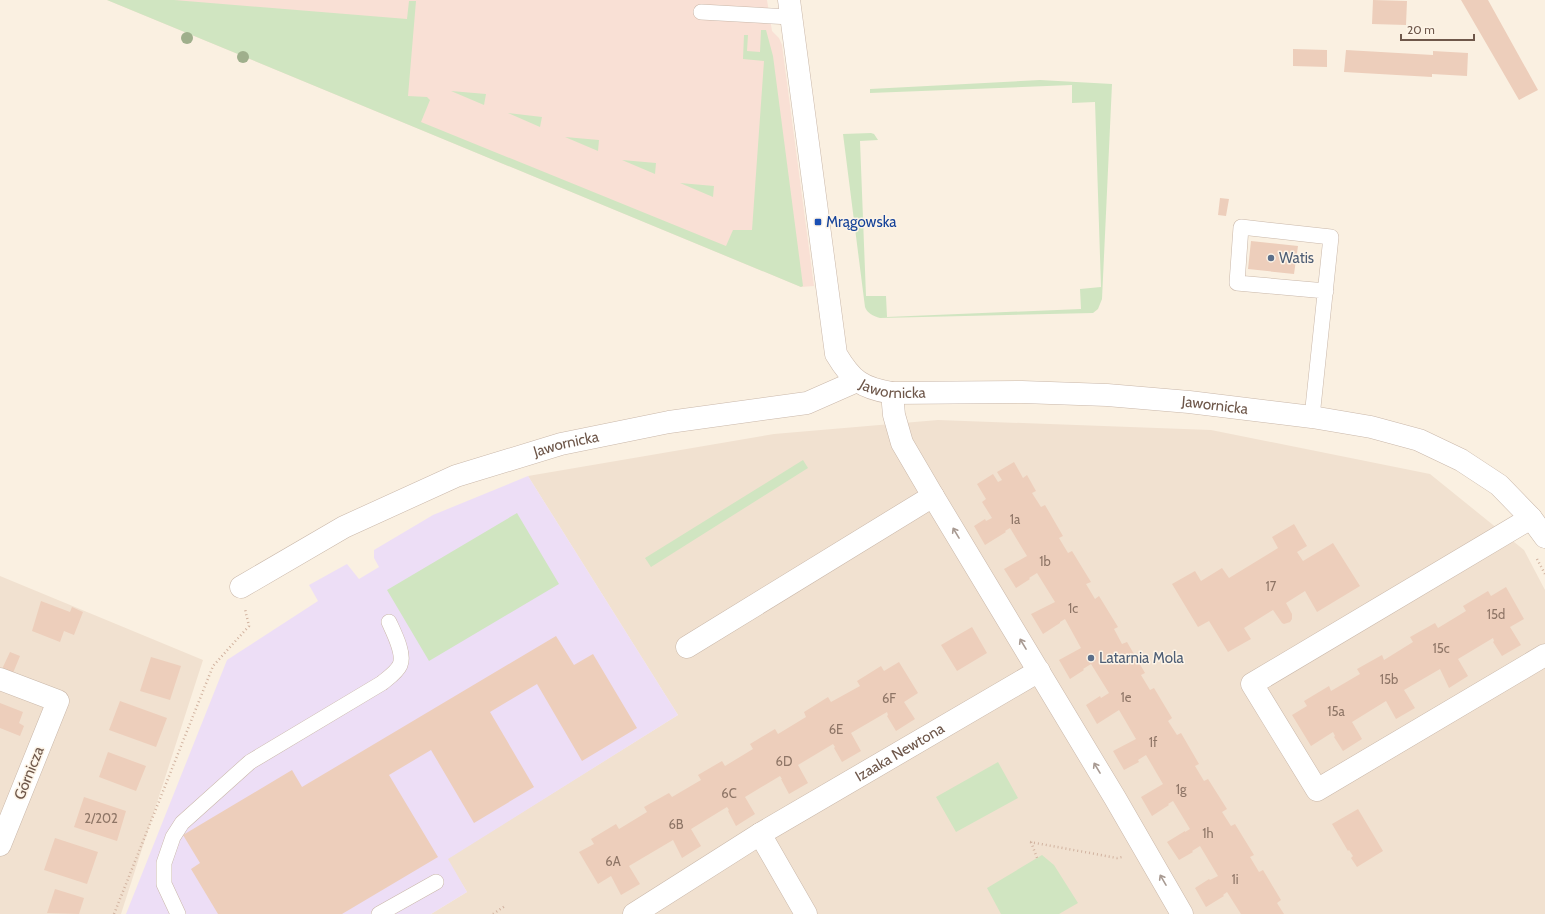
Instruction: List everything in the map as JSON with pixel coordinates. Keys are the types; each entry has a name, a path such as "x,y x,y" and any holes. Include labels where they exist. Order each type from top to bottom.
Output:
{"street":[{"path":"790,9 836,354 845,370 858,381"},
{"name":"Jawornicka","path":"241,587 344,528 456,476 561,444 669,422 806,403 858,381 874,390 892,393 1064,393 1189,402 1312,417 1371,427 1419,440 1461,460 1499,484 1531,518 1545,537"},
{"path":"892,393 894,415 902,443 1039,671 1182,914"},
{"path":"687,647 933,496"},
{"path":"1531,518 1252,684 1317,790 1545,655"},
{"name":"Izaaka Newtona","path":"634,914 760,834 1039,671"},
{"name":"Górnicza","path":"0,678 58,701 0,845"},
{"path":"760,834 806,914"}],"lane":[{"path":"701,12 790,9"},
{"path":"1312,417 1326,290 1331,236 1241,227 1237,283 1326,290"},
{"path":"178,914 164,884 164,863 173,837 182,823 250,762 382,683 393,674 401,664 401,652 389,622"},
{"path":"379,914 436,882"}],"path":[{"path":"114,914 213,666 249,626 241,587"},
{"path":"1037,858 1030,842 1117,858 1146,852"},
{"path":"493,914 505,906"}],"shaded area":[{"path":"107,0 767,0 772,31 779,38 782,45 814,286 801,287"},
{"path":"938,420 1211,430 1430,474 1524,550 1545,590 1545,914 431,914 467,892 447,859 678,715 528,476 774,434"},
{"path":"528,476 678,715 448,859 467,892 431,914 126,914 227,660 318,601 309,585 347,564 359,579 379,567 374,558 374,550 433,515"},
{"path":"0,576 203,660 121,914 0,914"}],"green space":[{"path":"107,0 174,0 407,19 409,1 416,1 408,96 427,97 430,100 421,122 726,246 733,230 752,230 764,61 743,59 744,35 748,35 747,51 760,52 761,30 766,30 773,56 803,286 801,287"},
{"path":"1040,80 1112,84 1102,299 1098,309 1093,313 880,318 871,314 865,307 843,134 871,133 874,134 878,140 860,141 866,296 886,296 887,317 1081,309 1080,289 1101,287 1095,102 1072,103 1072,85 870,93 870,89"},
{"path":"451,91 486,94 484,105"},
{"path":"508,113 542,117 540,127"},
{"path":"565,137 599,140 598,151"},
{"path":"622,160 656,163 655,174"},
{"path":"680,183 714,186 713,197"},
{"path":"803,460 808,468 651,567 645,558"},
{"path":"517,513 559,584 429,661 387,590"},
{"path":"998,762 1018,798 956,832 936,797"},
{"path":"1042,855 1054,865 1078,903 1059,914 1001,914 987,888"}],"building":[{"path":"1373,0 1407,1 1406,25 1372,24"},
{"path":"1461,0 1488,0 1538,90 1519,100"},
{"path":"1293,49 1327,50 1327,67 1293,66"},
{"path":"1346,50 1433,55 1433,51 1468,53 1467,76 1432,74 1432,77 1344,72"},
{"path":"1220,198 1229,199 1226,216 1218,215"},
{"path":"1251,241 1298,246 1294,274 1248,269"},
{"path":"1014,462 1023,478 1027,475 1036,491 1032,493 1041,507 1045,505 1063,536 1059,538 1068,553 1072,551 1091,582 1086,584 1095,599 1099,596 1118,627 1114,629 1122,644 1127,642 1145,673 1141,675 1150,690 1154,688 1172,718 1168,721 1177,735 1181,733 1199,764 1195,766 1204,781 1208,779 1227,809 1222,812 1231,826 1235,824 1254,855 1250,857 1259,872 1263,870 1281,900 1277,903 1284,914 1241,914 1227,892 1223,895 1224,896 1206,907 1195,888 1209,879 1210,880 1218,876 1200,846 1179,860 1167,842 1190,829 1173,801 1152,816 1141,797 1163,784 1146,755 1138,760 1139,762 1124,770 1113,751 1136,739 1119,710 1097,724 1086,705 1100,696 1101,698 1109,693 1091,664 1070,679 1059,660 1081,648 1065,619 1043,634 1031,614 1055,602 1037,573 1016,588 1004,569 1027,556 1010,528 985,545 974,526 985,519 986,521 992,518 982,502 986,499 977,484 993,474 998,482 1002,480 997,472"},
{"path":"1294,524 1307,546 1297,552 1303,561 1333,543 1360,586 1317,612 1305,591 1286,603 1292,614 1292,619 1290,622 1284,624 1282,623 1273,610 1244,628 1251,639 1228,652 1209,621 1198,627 1172,584 1195,571 1201,581 1222,568 1229,578 1278,548 1272,537"},
{"path":"1506,587 1524,619 1510,627 1521,645 1502,656 1493,642 1493,638 1458,659 1468,676 1449,688 1440,669 1404,690 1415,708 1396,719 1386,701 1352,722 1362,739 1343,751 1334,737 1333,732 1311,746 1292,715 1307,706 1304,701 1329,686 1331,691 1360,674 1357,669 1382,655 1384,660 1413,642 1410,637 1435,623 1438,628 1466,611 1463,606 1488,591 1491,596"},
{"path":"41,601 70,612 72,607 83,612 74,635 64,631 60,642 32,631"},
{"path":"972,627 987,653 957,671 941,645"},
{"path":"556,636 574,665 593,654 637,728 582,761 537,684 490,712 534,787 474,823 431,750 389,775 438,857 342,914 218,914 191,869 200,863 183,835 292,770 302,787"},
{"path":"10,652 20,656 13,673 2,669"},
{"path":"151,657 181,666 170,700 140,691"},
{"path":"899,662 918,693 904,702 915,719 896,731 887,716 887,712 851,733 861,751 842,762 833,744 798,765 808,783 789,794 780,776 745,797 755,814 736,826 727,807 691,829 701,846 682,858 673,840 629,866 640,884 621,895 611,876 598,884 579,852 594,844 591,839 616,824 619,829 647,812 644,807 669,793 672,797 701,780 698,775 722,761 725,766 753,749 750,744 775,729 778,734 806,717 804,712 828,697 831,702 860,686 857,681 881,666 884,671"},
{"path":"120,701 167,718 156,747 109,730"},
{"path":"0,703 23,712 19,723 24,726 20,736 0,728"},
{"path":"108,752 146,766 136,791 99,777"},
{"path":"84,797 126,811 117,841 74,827"},
{"path":"1358,809 1383,851 1357,867 1351,858 1353,856 1349,850 1348,851 1332,824"},
{"path":"55,838 98,852 87,884 44,870"},
{"path":"55,889 84,898 79,914 47,913"}],"place":[{"name":"Mrągowska","path":"818,222"},
{"name":"Watis","path":"1271,258"},
{"name":"Latarnia Mola","path":"1091,658"}]}
